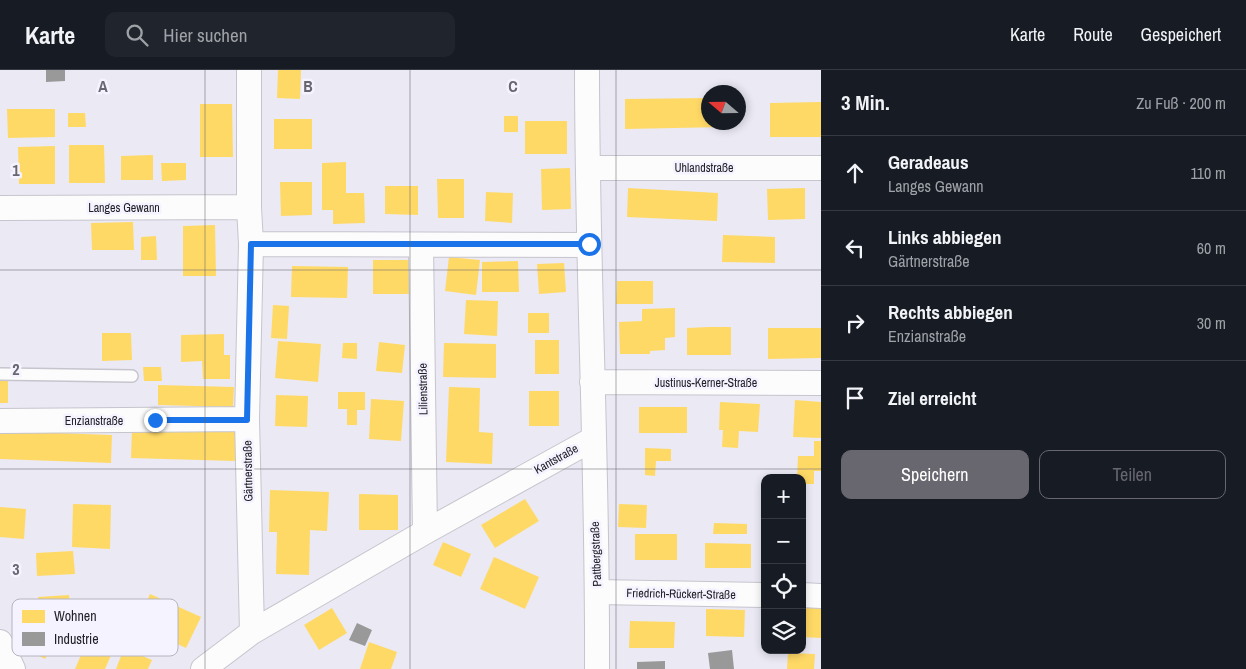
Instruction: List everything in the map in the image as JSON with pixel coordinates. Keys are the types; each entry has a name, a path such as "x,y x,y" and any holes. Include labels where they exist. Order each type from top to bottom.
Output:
{"street":[{"name":"Gärtnerstraße","path":"249,70 248,207 251,244 247,420 252,632"},
{"name":"Kantstraße","path":"203,669 252,632 425,532 593,439 587,70"},
{"name":"Uhlandstraße","path":"588,168 821,168"},
{"name":"Langes Gewann","path":"0,208 248,207"},
{"path":"251,244 421,246 589,244"},
{"name":"Lilienstraße","path":"421,246 425,532"},
{"name":"Justinus-Kerner-Straße","path":"592,382 821,383"},
{"name":"Enzianstraße","path":"0,421 247,420"},
{"name":"Pattbergstraße","path":"593,439 597,669"},
{"name":"Friedrich-Rückert-Straße","path":"597,592 761,595"},
{"path":"806,595 821,596"},
{"path":"0,642 13,669"}],"lane":[{"path":"0,374 132,376"}],"building: Wohnen":[{"path":"278,70 301,70 300,99 277,98"},
{"path":"701,98 701,127 625,129 625,99"},
{"path":"821,102 821,137 770,137 770,103"},
{"path":"200,104 232,104 233,157 200,157"},
{"path":"7,109 55,109 55,137 8,138"},
{"path":"68,113 85,113 86,127 68,127"},
{"path":"504,116 518,116 518,132 504,132"},
{"path":"274,119 312,119 312,149 274,149"},
{"path":"525,121 567,121 567,154 525,154"},
{"path":"69,145 104,145 105,183 69,183"},
{"path":"55,146 55,184 19,184 18,147"},
{"path":"153,155 153,180 121,180 121,156"},
{"path":"346,162 346,193 364,193 365,223 333,224 333,210 322,210 322,163"},
{"path":"161,163 186,163 186,180 162,181"},
{"path":"570,168 571,209 542,210 541,169"},
{"path":"437,179 464,179 464,218 438,218"},
{"path":"280,182 312,182 312,215 281,216"},
{"path":"385,186 418,186 418,215 385,214"},
{"path":"628,188 718,193 717,221 627,217"},
{"path":"805,188 805,219 768,220 767,189"},
{"path":"486,192 513,193 512,223 485,221"},
{"path":"133,222 134,250 92,250 91,223"},
{"path":"215,225 216,276 183,276 183,226"},
{"path":"723,235 775,237 775,263 722,262"},
{"path":"156,236 157,260 141,260 141,237"},
{"path":"449,257 480,260 476,295 445,291"},
{"path":"373,260 409,260 409,294 373,294"},
{"path":"518,261 519,292 482,292 482,262"},
{"path":"564,263 566,292 539,294 537,264"},
{"path":"292,266 348,267 347,298 291,297"},
{"path":"617,281 653,281 653,304 616,304"},
{"path":"466,300 498,301 497,336 464,334"},
{"path":"273,305 289,306 287,339 271,338"},
{"path":"675,308 675,337 665,338 665,350 650,351 650,354 620,354 619,322 642,321 642,309"},
{"path":"528,313 549,313 549,333 528,333"},
{"path":"731,327 731,355 687,355 687,328"},
{"path":"768,328 821,328 821,358 768,359"},
{"path":"102,333 131,333 132,360 102,361"},
{"path":"224,334 224,355 230,355 230,379 203,379 202,361 181,362 181,335"},
{"path":"535,340 559,340 559,374 535,374"},
{"path":"278,341 321,344 318,382 275,378"},
{"path":"379,342 405,345 402,373 376,371"},
{"path":"343,343 357,343 357,359 342,358"},
{"path":"444,343 496,344 496,378 443,377"},
{"path":"143,367 161,367 162,381 144,381"},
{"path":"0,380 8,380 8,403 0,403"},
{"path":"158,385 234,387 233,407 158,405"},
{"path":"449,387 480,388 479,432 493,433 492,464 446,462"},
{"path":"529,391 559,391 559,426 529,426"},
{"path":"338,392 365,392 365,410 357,410 357,425 347,425 347,409 338,409"},
{"path":"276,395 308,396 307,427 275,426"},
{"path":"371,399 404,401 401,441 369,439"},
{"path":"795,400 821,402 821,438 793,437"},
{"path":"720,402 760,404 758,432 739,431 738,448 722,447 723,430 719,430"},
{"path":"639,407 687,407 687,433 639,433"},
{"path":"132,428 235,431 235,461 131,458"},
{"path":"0,431 112,435 111,463 0,459"},
{"path":"814,441 821,441 821,471 814,471 814,484 806,484 806,474 797,474 798,456 814,456"},
{"path":"645,448 671,449 671,461 656,461 655,476 645,475"},
{"path":"270,490 329,492 327,531 310,530 309,575 276,574 277,532 269,532"},
{"path":"359,494 398,495 398,530 359,530"},
{"path":"525,499 539,521 495,548 481,525"},
{"path":"73,504 111,505 110,549 72,547"},
{"path":"619,504 647,505 646,528 618,527"},
{"path":"0,507 26,509 24,539 0,537"},
{"path":"714,523 747,524 747,534 713,534"},
{"path":"635,534 677,534 677,560 635,560"},
{"path":"443,542 471,554 461,577 433,565"},
{"path":"705,543 751,544 751,568 705,568"},
{"path":"73,551 75,574 37,576 36,553"},
{"path":"494,557 539,577 525,609 480,589"},
{"path":"150,594 161,599 148,599"},
{"path":"69,595 69,599 38,599 38,597"},
{"path":"178,607 201,617 186,648 178,644"},
{"path":"332,608 347,633 319,650 304,625"},
{"path":"806,608 821,608 821,638 806,637"},
{"path":"706,609 745,610 744,637 706,636"},
{"path":"630,621 675,622 674,648 629,648"},
{"path":"369,642 397,652 391,669 360,669"},
{"path":"788,654 815,654 814,669 787,669"},
{"path":"81,656 111,656 105,669 75,669"},
{"path":"121,656 143,656 152,660 148,669 116,669"}],"building: Industrie":[{"path":"46,70 65,70 65,81 46,82"},
{"path":"357,623 372,630 365,646 349,640"},
{"path":"732,650 734,669 710,669 708,653"},
{"path":"665,661 665,669 637,669 637,662"}],"route":[{"path":"155,420 247,420 251,244 421,246 589,244"}]}
